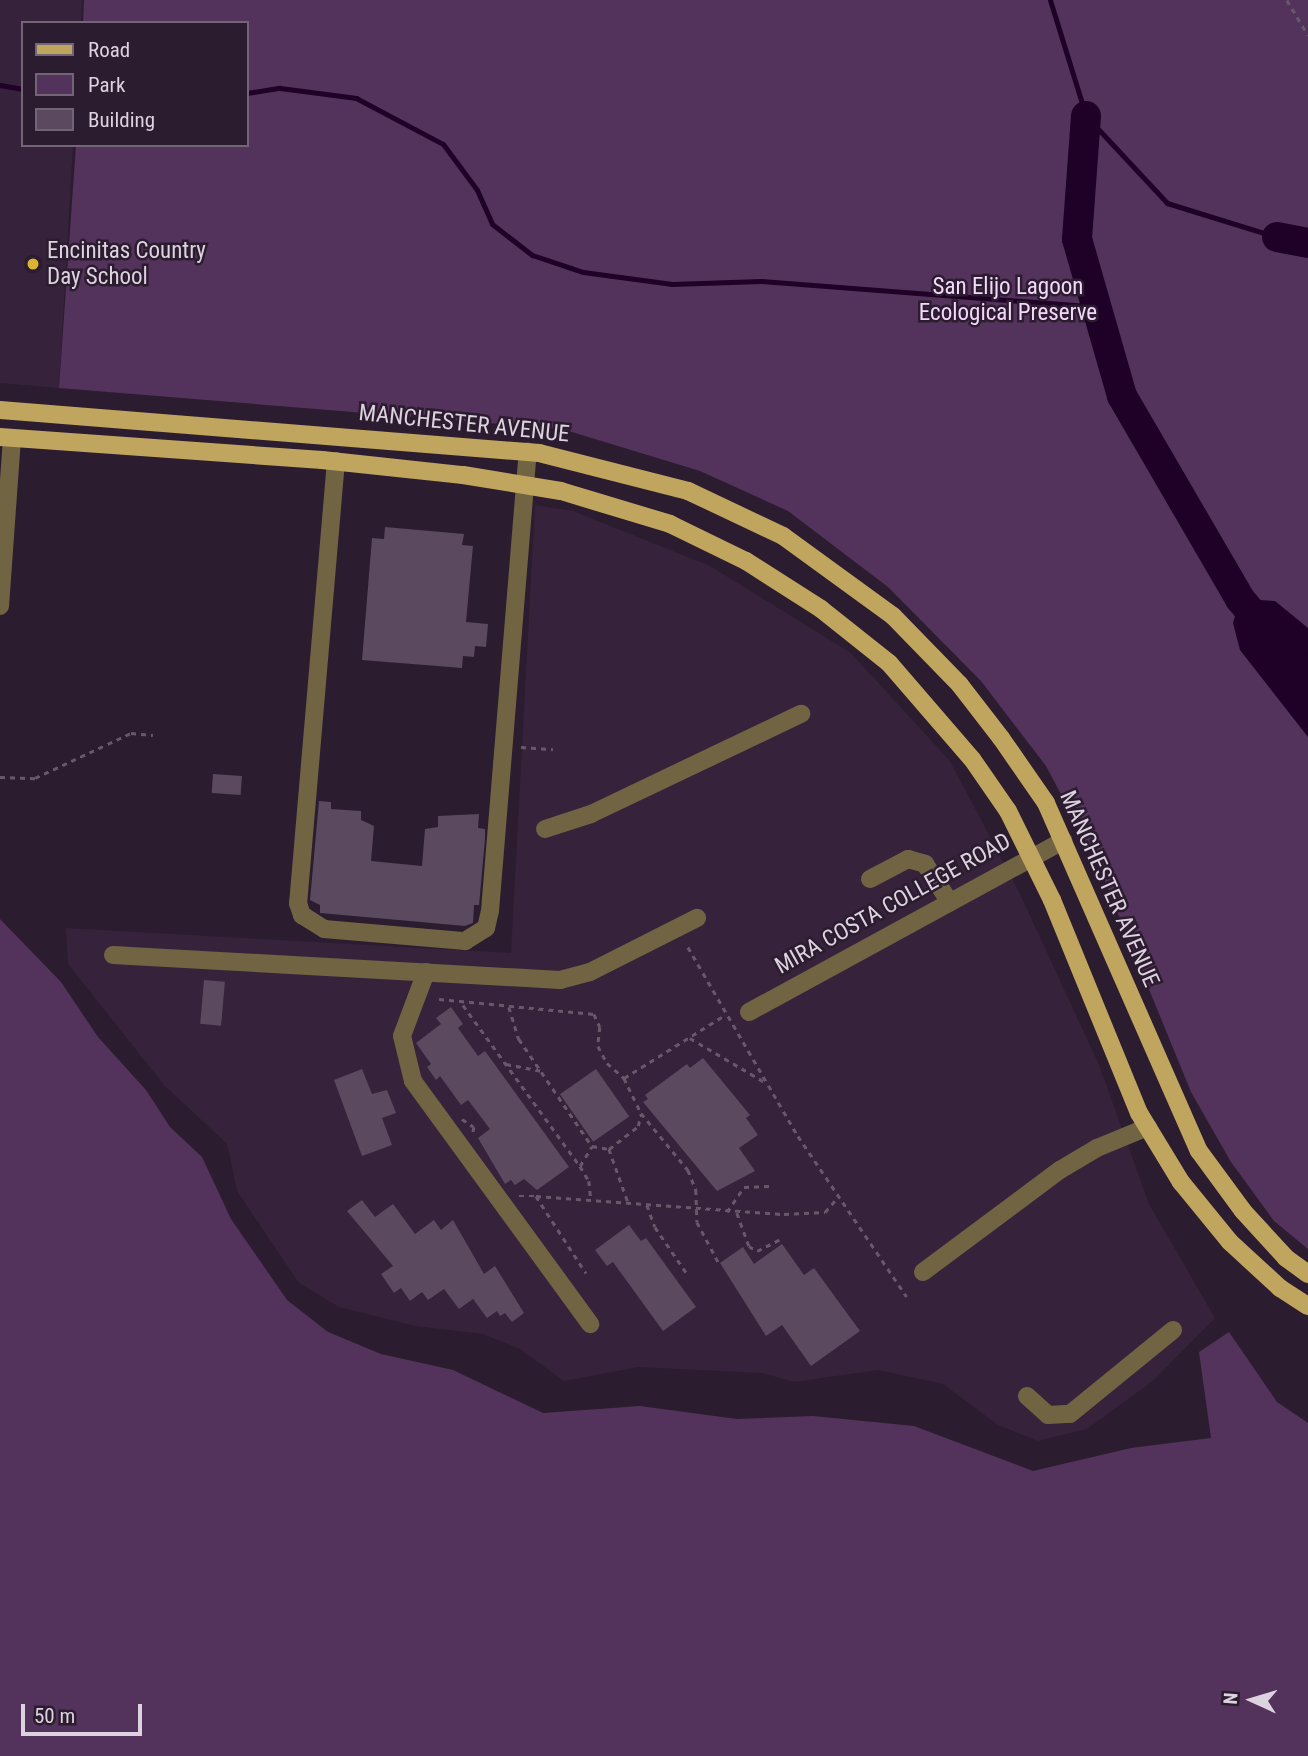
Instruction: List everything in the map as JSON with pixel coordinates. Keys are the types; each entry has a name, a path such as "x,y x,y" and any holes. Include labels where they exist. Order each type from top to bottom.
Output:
{"main road":[{"name":"MANCHESTER AVENUE","path":"0,410 528,452 611,468 688,491 783,536 893,616 960,685 1045,803 1199,1151 1243,1212 1286,1258 1308,1274"},
{"path":"6,438 336,461 526,485 670,524 746,561 821,609 889,663 964,748 1008,811 1148,1127 1181,1182 1230,1242 1280,1288 1308,1306"}],"street":[{"path":"0,606 6,438"},
{"path":"336,461 298,902 302,915 324,929 465,941 477,937 490,911 528,452"},
{"path":"545,830 592,814 801,714"},
{"name":"MIRA COSTA COLLEGE ROAD","path":"749,1012 1030,856 1063,841"},
{"path":"870,879 908,859 925,864 949,901"},
{"path":"113,955 560,980 590,972 697,918"},
{"path":"426,972 402,1036 413,1081 590,1324"},
{"path":"923,1272 1060,1170 1097,1148 1148,1127"},
{"path":"1027,1396 1048,1415 1070,1414 1173,1329"}],"path":[{"path":"1287,0 1308,35"},
{"path":"0,777 35,778 131,733 153,735"},
{"path":"504,746 553,750"},
{"path":"688,947 725,1015 837,1198 907,1297"},
{"path":"439,999 463,1005 594,1014 600,1027 598,1046 607,1063 624,1078 642,1113 688,1170 696,1189 695,1209 720,1265"},
{"path":"463,1005 580,1166 589,1181 591,1200"},
{"path":"509,1007 519,1039 592,1146 609,1149 638,1126 642,1113"},
{"path":"624,1078 725,1015"},
{"path":"689,1038 766,1083"},
{"path":"506,1063 543,1071"},
{"path":"459,1115 474,1127 472,1140"},
{"path":"580,1166 592,1146"},
{"path":"609,1149 628,1203"},
{"path":"727,1212 744,1187 772,1186"},
{"path":"509,1190 536,1196 737,1213 825,1212 837,1198"},
{"path":"536,1196 586,1273"},
{"path":"647,1205 655,1227 688,1275"},
{"path":"737,1213 749,1246 757,1251 779,1240"}],"shaded area":[{"name":"Encinitas Country Day School","path":"0,0 82,0 81,21 21,21 21,147 73,147 59,388 0,383"},
{"path":"535,505 573,511 710,566 851,653 950,761 1020,894 1099,1065 1149,1204 1215,1318 1154,1380 1087,1429 1038,1441 998,1425 943,1384 878,1370 794,1382 762,1373 639,1367 564,1381 520,1349 483,1334 415,1326 339,1307 299,1283 237,1191 227,1144 164,1085 68,964 66,928 511,953"},
{"path":"1240,599 1275,601 1308,628 1308,737 1240,650 1233,623"}],"green space":[{"name":"San Elijo Lagoon Ecological Preserve","path":"84,0 1308,0 1308,1249 1274,1221 1231,1162 1191,1092 1097,862 1046,766 981,681 888,587 788,511 700,471 562,429 59,388 76,147 248,147 248,21 83,21"},
{"path":"0,919 61,982 98,1037 146,1090 170,1127 202,1157 231,1219 287,1300 328,1332 381,1354 453,1370 543,1413 640,1406 737,1419 813,1416 914,1426 1033,1471 1131,1448 1211,1438 1199,1352 1229,1332 1277,1402 1308,1423 1308,1756 0,1756"}],"building":[{"path":"385,527 464,534 462,545 473,546 466,622 488,624 486,647 475,646 474,657 463,656 462,668 362,660 372,538 384,539"},
{"path":"213,774 242,776 241,795 212,793"},
{"path":"319,801 331,802 331,809 361,811 361,820 374,826 371,861 422,866 425,829 438,827 438,816 479,814 478,828 485,829 485,839 479,905 474,905 473,923 465,926 320,913 320,905 310,900"},
{"path":"204,980 225,982 221,1026 200,1024"},
{"path":"451,1007 463,1024 458,1028 478,1056 485,1051 569,1167 537,1190 524,1179 515,1185 511,1180 505,1184 478,1138 490,1129 468,1100 461,1105 440,1076 436,1080 427,1067 431,1064 416,1043 441,1024 436,1018"},
{"path":"703,1058 750,1115 746,1118 758,1135 739,1148 755,1171 717,1191 643,1102 648,1099 645,1095 687,1064 690,1068"},
{"path":"362,1069 372,1094 387,1090 396,1113 382,1118 392,1145 362,1156 334,1080"},
{"path":"596,1069 629,1117 593,1142 560,1094"},
{"path":"362,1200 375,1217 393,1204 415,1234 434,1220 441,1230 453,1220 484,1274 495,1266 524,1313 512,1322 505,1313 500,1316 497,1311 487,1318 473,1299 459,1309 444,1289 428,1300 422,1292 410,1301 401,1288 394,1293 381,1274 393,1266 347,1211"},
{"path":"629,1225 641,1241 646,1238 696,1307 663,1331 613,1262 607,1266 595,1250"},
{"path":"782,1244 804,1275 814,1268 860,1331 811,1366 782,1325 766,1336 720,1263 743,1247 754,1264"}],"waterway":[{"path":"1050,0 1086,116 1167,203 1277,237"},
{"path":"0,85 21,89"},
{"path":"248,93 280,88 356,98 443,144 477,190 492,224 532,255 583,272 672,284 761,281 1097,307"},
{"path":"1086,116 1077,239 1122,396 1240,599 1308,679"},
{"path":"1277,237 1308,243"}],"place":[{"name":"Encinitas Country Day School","path":"33,264"}]}
